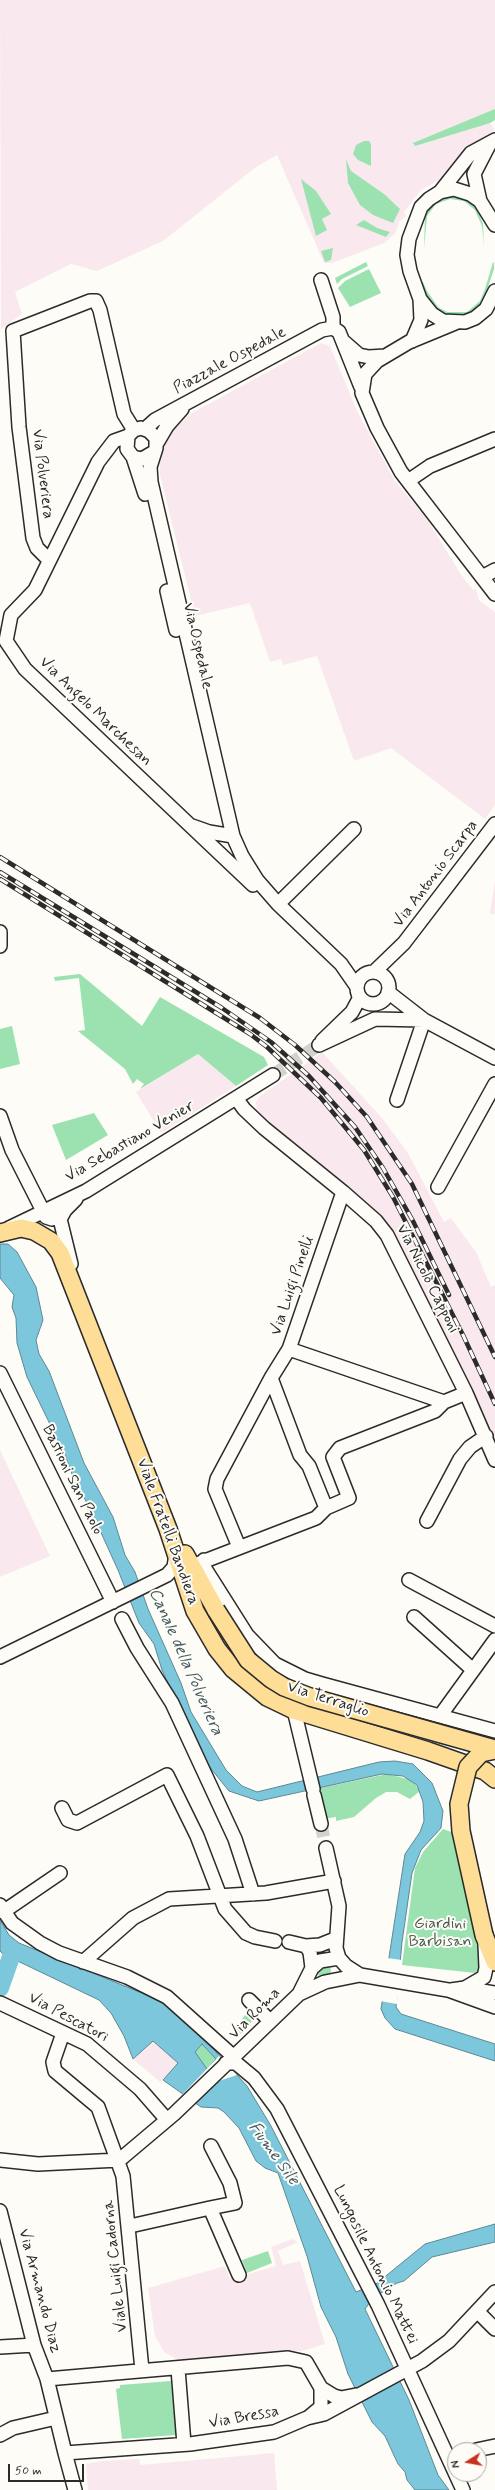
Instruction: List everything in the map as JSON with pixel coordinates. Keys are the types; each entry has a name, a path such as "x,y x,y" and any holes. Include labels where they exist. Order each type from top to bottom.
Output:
{"main road":[{"name":"Viale Fratelli Bandiera","path":"0,1232 14,1229 28,1229 41,1234 50,1241 63,1261 168,1529 195,1611 224,1659 254,1688 294,1710 428,1751 485,1771 495,1779"},
{"name":"Via Terraglio","path":"168,1529 199,1565 204,1590 220,1604 248,1660 271,1679 284,1687 310,1697 495,1749"},
{"path":"495,1749 480,1753 468,1766 459,1804 461,1831 484,1935 495,1962"}],"street":[{"path":"412,341 421,320 420,299 410,271 407,255 409,239 421,207 429,199 440,192 471,153 493,142"},
{"path":"493,142 474,174 480,201 495,225"},
{"path":"440,192 460,190 480,201"},
{"path":"321,280 333,317 333,328 339,332 342,341 359,373 366,406 380,435 408,481 495,594"},
{"path":"479,315 486,309 495,291"},
{"path":"420,299 432,314 443,321 455,323 464,322 495,310"},
{"name":"Via Polveriera","path":"14,611 31,596 49,560 87,481 103,455 114,441 136,432 124,414 100,310 96,301 90,301 13,331 19,427 33,538 37,548 49,560"},
{"path":"359,373 412,341 455,323"},
{"name":"Piazzale Ospedale","path":"136,432 155,420 322,330 333,328"},
{"path":"342,341 359,355 369,358 385,356"},
{"path":"192,400 170,423 156,447 150,467 151,482 226,835 237,864 253,886 278,904"},
{"path":"131,455 126,444 136,432 153,434 156,447"},
{"path":"408,481 421,471 495,439"},
{"path":"103,455 117,450 142,459 156,447"},
{"name":"Via Ospedale","path":"131,455 142,480 226,835"},
{"path":"482,577 495,570"},
{"name":"Via Angelo Marchesan","path":"14,611 8,622 6,641 25,670 253,886"},
{"name":"Via Antonio Scarpa","path":"370,973 404,943 495,824"},
{"name":"Via Angelo Marchesan","path":"190,825 209,832 226,835"},
{"path":"278,904 354,829"},
{"path":"211,847 218,848 226,835"},
{"path":"226,835 250,869 278,904 341,964 366,1002 424,1020 495,1058"},
{"path":"0,932 0,946"},
{"name":"Via Antonio Scarpa","path":"388,986 404,943"},
{"path":"341,964 370,973 380,974 388,986 424,1020"},
{"path":"319,1045 352,1012 361,978 370,973"},
{"path":"319,1045 353,1024 375,1004 383,1001 388,986"},
{"path":"319,1045 376,1019 424,1020"},
{"path":"397,1100 424,1020"},
{"name":"Via Sebastiano Venier","path":"0,1232 54,1216 86,1191 273,1075"},
{"path":"438,1187 495,1084"},
{"path":"236,1098 244,1109 264,1128 343,1192"},
{"path":"0,1116 12,1150 54,1216 87,1319"},
{"name":"Via Luigi Pinelli","path":"343,1192 290,1349 444,1402"},
{"name":"Via Nicolò Capponi","path":"343,1192 376,1221 387,1235 466,1393"},
{"path":"239,1546 215,1489 216,1479 271,1378 290,1349"},
{"name":"Bastioni San Paolo","path":"0,1373 116,1600"},
{"path":"271,1378 300,1455 309,1466 326,1508"},
{"path":"199,1565 239,1546 316,1518 326,1508 349,1498 333,1457 340,1448 435,1412 444,1402 466,1393 486,1436 495,1460"},
{"path":"427,1521 460,1459 470,1447 486,1436"},
{"path":"0,1657 170,1573 176,1562 176,1554"},
{"name":"Viale Fratelli Bandiera","path":"199,1565 204,1567 220,1604 256,1646 276,1664 288,1671 334,1688 495,1732"},
{"path":"409,1580 495,1626"},
{"path":"414,1617 473,1670"},
{"path":"122,1619 137,1648 172,1703 216,1795 242,1859 253,1894"},
{"path":"440,1716 495,1640"},
{"path":"294,1710 321,1824"},
{"path":"62,1808 68,1820 77,1823 167,1775 197,1836 218,1895 225,1909 246,1933 255,1937 275,1940"},
{"path":"305,1945 310,1952 312,1968 325,1959 339,1958 335,1939 339,1906 326,1848"},
{"path":"1,1909 60,1873"},
{"path":"83,1962 133,1918 169,1899 253,1894 334,1881"},
{"name":"Lungosile Antonio Mattei","path":"1,1909 12,1923 40,1944 83,1962 127,1977 167,1997 262,2086 277,2109 366,2281 405,2371 447,2449"},
{"path":"465,1988 480,1981 485,1973 484,1935"},
{"path":"288,1942 305,1945 320,1945 335,1939"},
{"name":"Via Roma","path":"339,1958 346,1966 360,1975"},
{"name":"Via Roma","path":"299,1994 312,1968"},
{"name":"Via Roma","path":"119,2160 235,2060 270,2021 299,1994 325,1982 360,1975 448,1990"},
{"path":"448,1990 465,1988 495,1993"},
{"path":"448,1990 495,2007"},
{"path":"249,2000 270,2021"},
{"name":"Via Pescatori","path":"0,2003 87,2044 103,2055 140,2089 167,2120"},
{"name":"Viale Luigi Cadorna","path":"64,2033 54,2062 55,2071 98,2107 119,2160 123,2176 130,2226 142,2370"},
{"path":"130,2226 235,2203 230,2183 211,2146"},
{"path":"0,2160 38,2164 119,2160"},
{"path":"210,2208 239,2275"},
{"name":"Via Armando Diaz","path":"0,2211 34,2345 47,2379 75,2490"},
{"name":"Via Bressa","path":"65,2453 184,2444 274,2432 308,2418 324,2414 356,2395 405,2371 438,2351 495,2292"},
{"path":"477,2311 495,2328"},
{"path":"0,2347 34,2345"},
{"path":"47,2379 278,2358 302,2360 310,2366 321,2388 321,2407 308,2418"},
{"path":"178,2368 184,2444"},
{"path":"321,2388 341,2398 356,2395"},
{"path":"1,2432 56,2418"}],"shaded area":[{"path":"0,0 495,0 495,120 490,123 495,130 467,148 448,175 421,190 404,212 406,216 399,222 395,234 384,243 332,263 324,263 277,155 256,167 163,241 97,271 71,264 15,292 22,314 1,329"},
{"path":"321,343 330,346 357,411 395,481 427,519 460,573 473,590 476,589 479,600 495,612 495,805 485,819 391,748 354,761 317,656 283,665 281,659 270,662 250,603 195,616 160,475 160,464 164,445 173,430 192,413"},
{"path":"495,881 495,912 494,915 490,913"},
{"path":"322,1052 382,1118 408,1153 444,1222 451,1218 476,1252 491,1287 495,1285 495,1446 394,1244 257,1113 256,1102 259,1097"},
{"path":"198,1054 236,1086 161,1133 136,1092"},
{"path":"0,1450 50,1556 0,1577"},
{"path":"153,2040 178,2063 160,2082 133,2059"},
{"path":"292,2239 298,2242 278,2251 283,2265 300,2261 325,2344 302,2351 277,2351 257,2356 206,2359 204,2357 182,2362 164,2352 155,2336 148,2288 225,2266 230,2279 276,2266 271,2247"},
{"path":"274,2453 277,2490 88,2490 86,2464 102,2461 139,2459 140,2465"}],"green space":[{"path":"495,109 495,120 490,123 415,146 413,143"},
{"path":"364,141 369,141 371,144 371,166 358,160 353,154 356,145"},
{"path":"346,159 351,171 384,194 400,209 393,223 373,215 360,205 348,183"},
{"path":"301,179 316,191 331,214 322,219 327,230 316,236"},
{"path":"450,197 464,198 476,206 483,224 484,246 482,226 475,210 464,201 450,199 436,204 427,216 424,249 425,215 436,201"},
{"path":"364,220 377,228 390,232 386,237 356,225"},
{"path":"333,248 331,260 325,262 321,251"},
{"path":"366,262 368,266 342,279 337,284 335,278"},
{"path":"493,262 494,269 484,299 478,308 468,314 449,316 440,312 427,297 420,283 423,282 427,291 438,307 447,312 467,312 480,301"},
{"path":"369,269 381,293 350,307 338,288 345,281"},
{"path":"80,974 142,1026 160,997 264,1057 268,1065 236,1086 198,1054 140,1089 144,1084 137,1079 133,1084 125,1069 78,1031 85,1030 79,978 55,981 54,977"},
{"path":"12,1026 20,1064 0,1069 0,1029"},
{"path":"94,1113 108,1135 66,1160 52,1125"},
{"path":"387,1774 412,1780 420,1791 410,1799 397,1792 386,1792 376,1798 354,1817 336,1821 336,1817 323,1819 316,1789"},
{"name":"Giardini Barbisan","path":"443,1829 454,1833 481,1963 479,1970 475,1973 402,1965 415,1868 423,1852"},
{"path":"324,1964 329,1966 331,1971 329,1976 324,1978 319,1976 317,1971 319,1966"},
{"path":"250,2008 257,2015 241,2034 236,2028"},
{"path":"202,2044 216,2059 206,2069 195,2052"},
{"path":"268,2251 272,2263 247,2273 242,2260"},
{"path":"171,2381 176,2435 122,2439 116,2389 120,2388 120,2385"}],"water":[{"path":"0,1244 8,1244 17,1252 36,1287 43,1320 36,1340 39,1354 49,1371 84,1463 113,1517 125,1555 135,1572 148,1609 181,1683 191,1712 226,1770 242,1786 257,1792 379,1762 395,1761 413,1764 432,1783 443,1811 441,1828 421,1850 412,1873 402,1942 396,2007 401,2014 495,2044 495,2061 395,2029 385,2018 381,2009 405,1854 420,1832 424,1821 423,1802 417,1785 403,1776 382,1774 259,1801 229,1791 204,1760 162,1670 154,1644 139,1623 118,1570 98,1526 90,1517 86,1501 76,1485 65,1455 27,1377 17,1343 16,1318 12,1307 14,1295 0,1278"},
{"name":"Fiume Sile","path":"0,1920 9,1935 19,1943 159,2000 180,2017 216,2052 247,2086 271,2126 356,2292 376,2284 425,2244 495,2224 495,2242 432,2257 404,2281 397,2283 373,2298 365,2309 409,2400 438,2475 449,2490 415,2490 407,2480 405,2472 398,2464 385,2436 372,2422 348,2374 336,2337 321,2307 307,2256 278,2173 265,2168 256,2161 239,2128 224,2112 218,2108 201,2107 163,2080 178,2063 153,2041 133,2059 124,2036 111,2013 99,2000 3,1954 0,1951","holes":["202,2044 216,2059 207,2069 195,2052"]}],"pier":[{"path":"387,1958 402,1960 397,2004 380,2001"},
{"path":"219,2056 237,2075 219,2081 194,2105 181,2096"}],"waterway":[{"path":"0,1988 13,1951"}],"tunnel":[{"path":"273,1075 319,1045"},
{"path":"321,1824 326,1848"}],"railway":[{"path":"0,857 260,1018 295,1045 335,1082 367,1117 412,1184 495,1357"},
{"path":"0,872 222,1008 271,1042 309,1076 355,1127 383,1168 413,1221 449,1295"},
{"path":"0,879 250,1034 267,1047 321,1098 364,1150 393,1197 463,1335 495,1404"}],"water label":[{"name":"Canale della Polveriera","path":"185,1662"}]}
